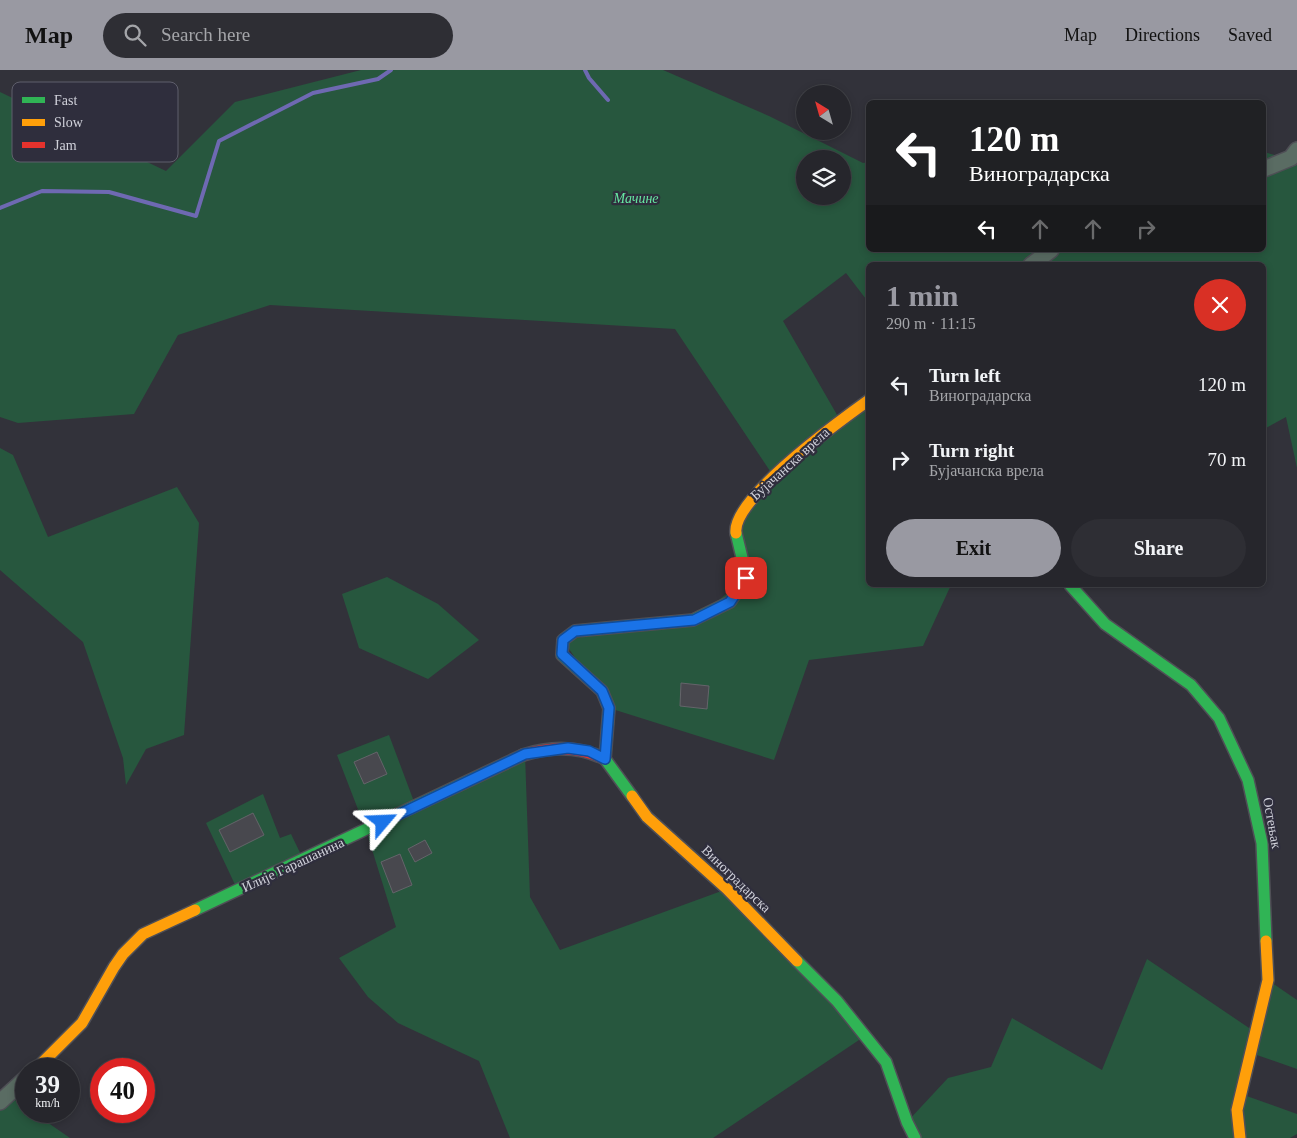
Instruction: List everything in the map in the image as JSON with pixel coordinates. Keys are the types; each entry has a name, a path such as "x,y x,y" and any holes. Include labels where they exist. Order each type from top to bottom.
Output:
{"street":[{"path":"1266,168 1291,158 1297,150"},
{"path":"1036,262 1048,252"},
{"name":"Бујачанска врела","path":"605,759 609,708 602,691 562,654 563,640 575,631 694,620 730,602 746,578 735,525 745,505 840,420 866,402"},
{"name":"Остењак","path":"1072,587 1105,624 1191,685 1219,718 1248,780 1262,843 1268,980 1237,1110 1240,1138"},
{"name":"Илије Гарашанина","path":"47,1058 82,1024 114,967 123,954 143,934 289,867 525,754 568,748 589,751 605,759"},
{"name":"Виноградарска","path":"605,759 647,817 727,889 837,1001 886,1062 907,1122 915,1138"},
{"path":"0,1102 15,1088"}],"green space":[{"name":"Мачине","path":"361,70 663,70 796,130 796,140 817,140 837,150 796,150 796,205 851,205 851,157 863,163 866,162 866,252 1266,252 1266,153 1297,161 1297,468 1286,417 1266,428 1266,262 866,262 866,299 846,273 783,321 840,420 866,402 866,587 950,587 923,646 809,660 774,760 609,708 563,640 694,620 746,578 735,525 774,477 675,329 270,305 178,335 134,414 18,423 0,417 0,92 12,98 12,162 147,162 166,171 175,162 178,162 178,159 235,102"},
{"path":"0,448 13,455 48,537 177,487 199,523 184,735 146,749 126,785 123,758 83,642 0,570"},
{"path":"387,577 438,604 479,640 428,679 359,648 342,594"},
{"path":"389,735 416,807 525,754 530,897 560,950 727,889 865,1036 713,1138 510,1138 479,1061 398,1023 368,997 339,958 396,927 366,830 337,755"},
{"path":"263,794 280,838 291,834 304,861 238,891 206,823"},
{"path":"1147,959 1255,1032 1268,980 1297,1000 1297,1069 1251,1053 1241,1094 1297,1114 1297,1134 1290,1138 915,1138 907,1122 948,1078 991,1067 1012,1018 1102,1070"},
{"path":"8,1095 15,1100 15,1123 48,1123 70,1138 0,1138 0,1102"}],"building":[{"path":"681,683 709,686 707,709 680,706"},
{"path":"377,752 387,774 364,784 354,762"},
{"path":"253,813 264,835 230,852 219,830"},
{"path":"425,840 432,853 415,862 408,849"},
{"path":"400,854 412,885 393,893 381,862"}],"waterway":[{"path":"0,208 42,191 109,192 196,216 219,141 313,93 378,79 391,70"},
{"path":"585,70 589,78 608,100"}],"traffic: fast":[{"path":"632,796 605,759 609,708 602,691 562,655 563,640 575,631 693,620 730,602 747,578 736,533"},
{"path":"1072,587 1105,624 1191,685 1219,718 1248,780 1262,843 1266,941"},
{"path":"195,910 523,755"},
{"path":"797,961 837,1001 886,1062 907,1122 915,1138"}],"traffic: slow":[{"path":"736,533 739,518 769,481 813,442 866,402"},
{"path":"632,796 647,817 727,889 797,961"},
{"path":"47,1058 82,1023 123,954 143,934 195,910"},
{"path":"1240,1138 1237,1110 1268,980 1266,941"}],"traffic: jam":[{"path":"523,755 544,750 565,749 585,752 605,759"}],"route":[{"path":"383,822 525,754 568,748 589,751 605,759 609,708 602,691 562,654 563,640 575,631 694,620 730,602 746,578"}]}
